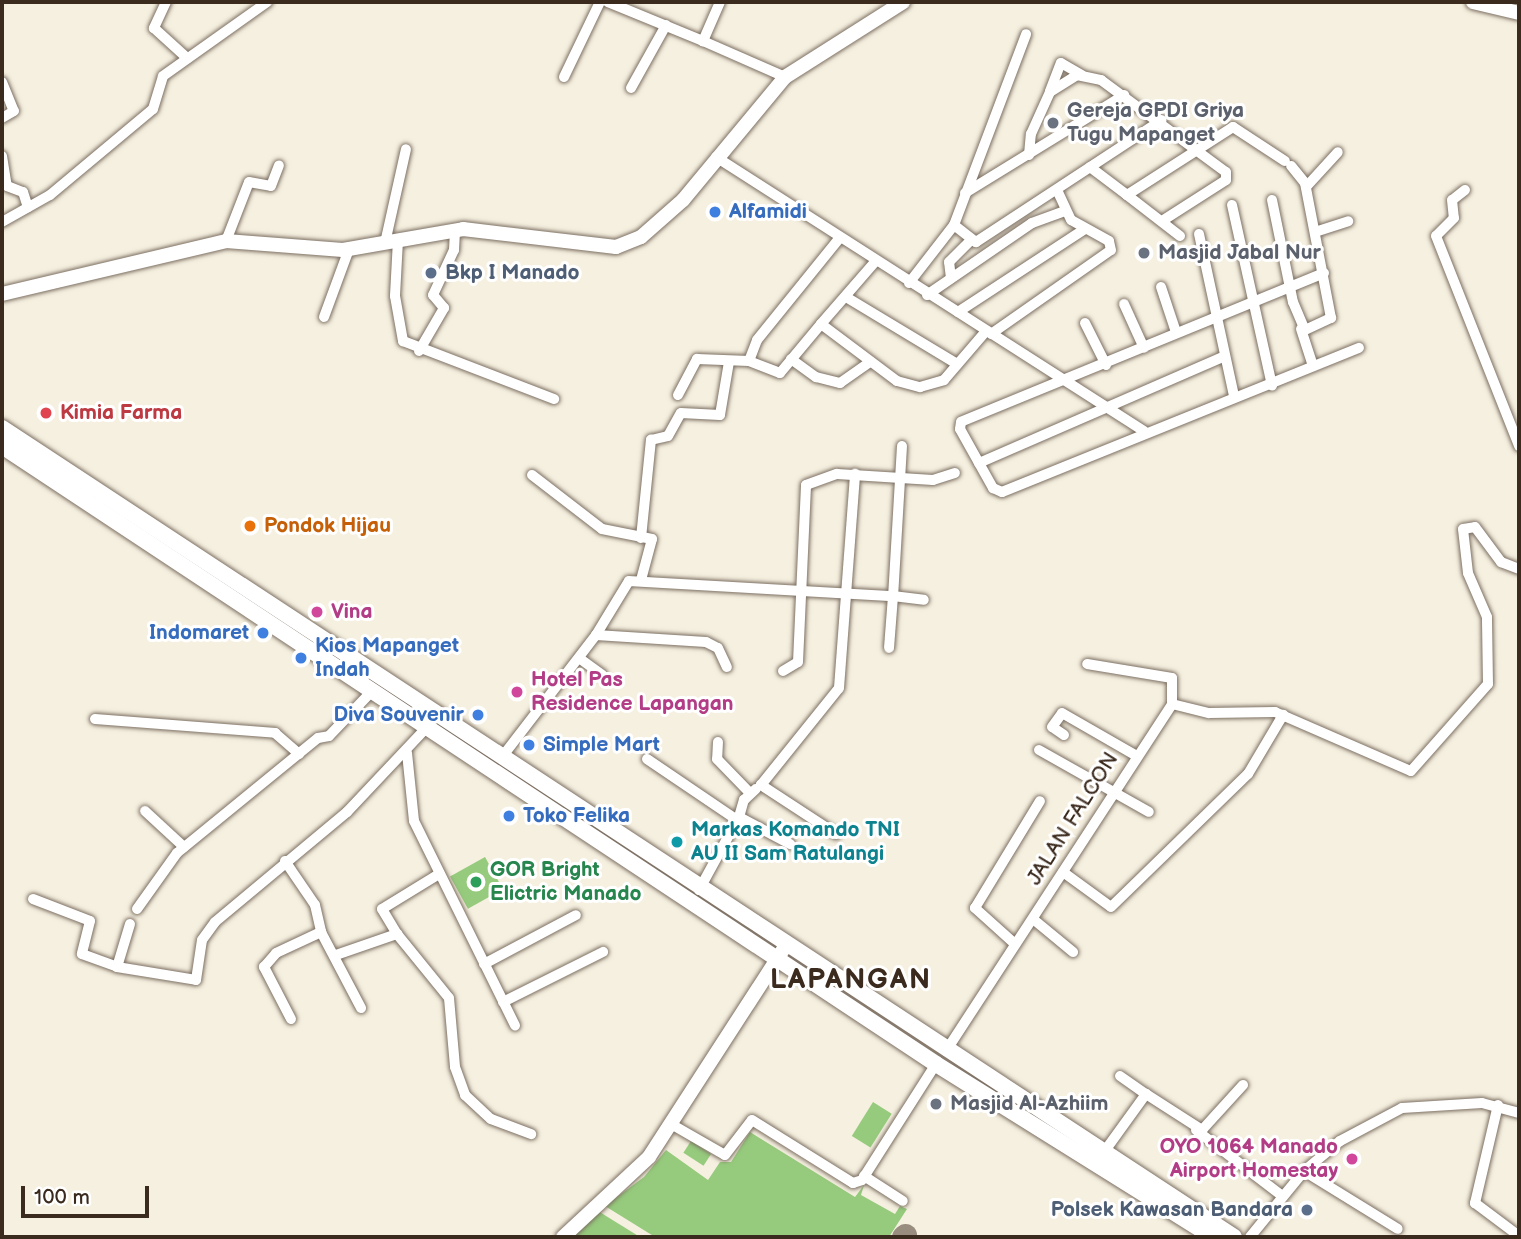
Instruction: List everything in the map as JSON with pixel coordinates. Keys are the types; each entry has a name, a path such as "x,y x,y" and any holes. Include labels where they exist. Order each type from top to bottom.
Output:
{"highway":[{"path":"2,428 343,663 372,691 786,945 941,1058 1213,1237"},
{"path":"2,446 343,663 502,757 777,959 1104,1153 1234,1237"}],"main road":[{"path":"2,294 226,241 349,249 455,230 617,247 655,227 785,77 903,2"},
{"path":"1473,2 1519,13"},
{"path":"563,1237 636,1171 671,1124 786,945"}],"street":[{"path":"166,2 153,28 187,58"},
{"path":"2,222 29,207 153,109 163,76 267,2"},
{"path":"564,77 600,2"},
{"path":"608,2 785,77"},
{"path":"702,41 720,2"},
{"path":"631,88 666,26"},
{"path":"909,284 941,249 954,225 1026,34"},
{"path":"1029,155 1034,124 1061,63 1124,95 1162,120 1226,172 1226,180 1162,221"},
{"path":"1049,92 1082,75"},
{"path":"2,82 14,111 2,118"},
{"path":"965,193 1124,95"},
{"path":"949,262 970,242 1058,192 1090,167 1162,120"},
{"path":"1128,195 1233,127 1288,163 1306,187 1331,318 1301,329"},
{"path":"405,149 391,241 397,328 419,351 554,399"},
{"path":"1306,187 1338,152"},
{"path":"2,156 7,186 22,191 29,207"},
{"path":"716,158 874,263 958,312 1063,383 1144,431"},
{"path":"226,241 250,182 271,186 279,165"},
{"path":"1090,167 1180,236"},
{"path":"1465,190 1452,200 1454,218 1436,236 1519,446"},
{"path":"821,324 897,381 919,387 944,380 989,332 1111,250 1109,241 1085,229 1065,211 1058,192"},
{"path":"1272,200 1291,288 1312,366"},
{"path":"1232,205 1251,303 1272,386"},
{"path":"927,295 1032,223 1065,211"},
{"path":"1315,232 1348,221"},
{"path":"954,225 970,242"},
{"path":"958,312 1085,229"},
{"path":"419,351 444,308 433,295 454,250 455,230"},
{"path":"1199,234 1234,396"},
{"path":"749,360 757,340 838,240"},
{"path":"324,317 349,249"},
{"path":"941,249 949,262 951,278"},
{"path":"678,395 697,359 729,362 749,360 776,375 874,263"},
{"path":"1324,273 1176,332 1063,383 961,422 979,463 993,488 1002,492 1144,431 1234,396 1272,386 1312,366 1359,348"},
{"path":"1161,287 1176,332"},
{"path":"846,297 957,364"},
{"path":"1124,304 1144,348"},
{"path":"1085,323 1106,365"},
{"path":"979,463 1101,406 1225,356"},
{"path":"791,359 816,377 841,383 870,362"},
{"path":"641,538 651,440 668,436 681,413 720,415 729,362"},
{"path":"889,648 902,446"},
{"path":"783,671 797,662 806,485 855,474 933,480 955,473"},
{"path":"699,890 750,793 761,785 839,688 849,592 855,474"},
{"path":"532,475 602,529 652,539 641,580"},
{"path":"1087,664 1172,677 1172,704 1209,713 1283,715 1405,770 1418,768 1488,684 1487,617 1468,573 1463,529 1475,527 1501,562 1519,569"},
{"path":"502,757 596,635 621,586 641,580 849,592 924,600"},
{"path":"596,635 706,642 718,648 727,667"},
{"path":"579,658 602,675"},
{"path":"137,909 184,847 299,754 329,736 372,691"},
{"name":"JALAN FALCON","path":"864,1176 1063,872 1135,755 1172,704"},
{"path":"1064,736 1052,727 1062,713 1135,755"},
{"path":"1063,872 1111,907 1248,774 1283,715"},
{"path":"95,719 275,733 299,754"},
{"path":"33,899 90,921 82,954 117,967 196,980 209,929 407,753 427,727"},
{"path":"718,742 717,759 750,793"},
{"path":"1039,750 1111,793 1149,812"},
{"path":"407,753 408,802 439,874 515,1025"},
{"path":"647,759 738,819 790,844"},
{"path":"761,785 835,834"},
{"path":"1016,944 975,908 1041,801"},
{"path":"145,811 184,847"},
{"path":"285,861 315,905 321,932 336,955 361,1007"},
{"path":"439,874 382,909 397,934 449,998 455,1067 465,1096 491,1119 531,1134"},
{"path":"484,964 576,915"},
{"path":"1032,919 1073,952"},
{"path":"117,967 130,923"},
{"path":"291,1019 264,967 276,953 321,932"},
{"path":"336,955 397,934"},
{"path":"503,1002 603,952"},
{"path":"1120,1076 1196,1129 1281,1195"},
{"path":"1196,1129 1244,1085"},
{"path":"1104,1153 1146,1094"},
{"path":"1498,1105 1475,1203 1519,1236"},
{"path":"1250,1237 1281,1195 1304,1171 1340,1141 1402,1108 1498,1105 1519,1113"},
{"path":"671,1124 726,1155 752,1120 853,1183 864,1176 903,1202"},
{"path":"1304,1171 1398,1229"}],"green space":[{"name":"GOR Bright Elictric Manado","path":"485,857 503,889 468,909 450,876"},
{"path":"873,1102 892,1114 870,1148 852,1136"},
{"path":"750,1132 855,1197 864,1185 861,1195 895,1214 900,1206 907,1209 889,1237 655,1237 605,1206 644,1177 666,1150 708,1180 720,1162 731,1162"},
{"path":"691,1141 711,1154 704,1166 683,1153"},
{"path":"598,1211 640,1237 569,1237"}],"place":[{"name":"Gereja GPDI Griya Tugu Mapanget","path":"1053,123"},
{"name":"Alfamidi","path":"715,212"},
{"name":"Masjid Jabal Nur","path":"1144,253"},
{"name":"Bkp I Manado","path":"431,273"},
{"name":"Kimia Farma","path":"46,413"},
{"name":"Pondok Hijau","path":"250,526"},
{"name":"Vina","path":"317,612"},
{"name":"Indomaret","path":"263,633"},
{"name":"Kios Mapanget Indah","path":"301,658"},
{"name":"Hotel Pas Residence Lapangan","path":"517,692"},
{"name":"Diva Souvenir","path":"478,715"},
{"name":"Simple Mart","path":"529,745"},
{"name":"Toko Felika","path":"509,816"},
{"name":"Markas Komando TNI AU II Sam Ratulangi","path":"677,842"},
{"name":"GOR Bright Elictric Manado","path":"476,882"},
{"name":"Masjid Al-Azhiim","path":"936,1104"},
{"name":"OYO 1064 Manado Airport Homestay","path":"1352,1159"},
{"name":"Polsek Kawasan Bandara","path":"1307,1210"}],"district":[{"name":"LAPANGAN","path":"851,980"}]}
